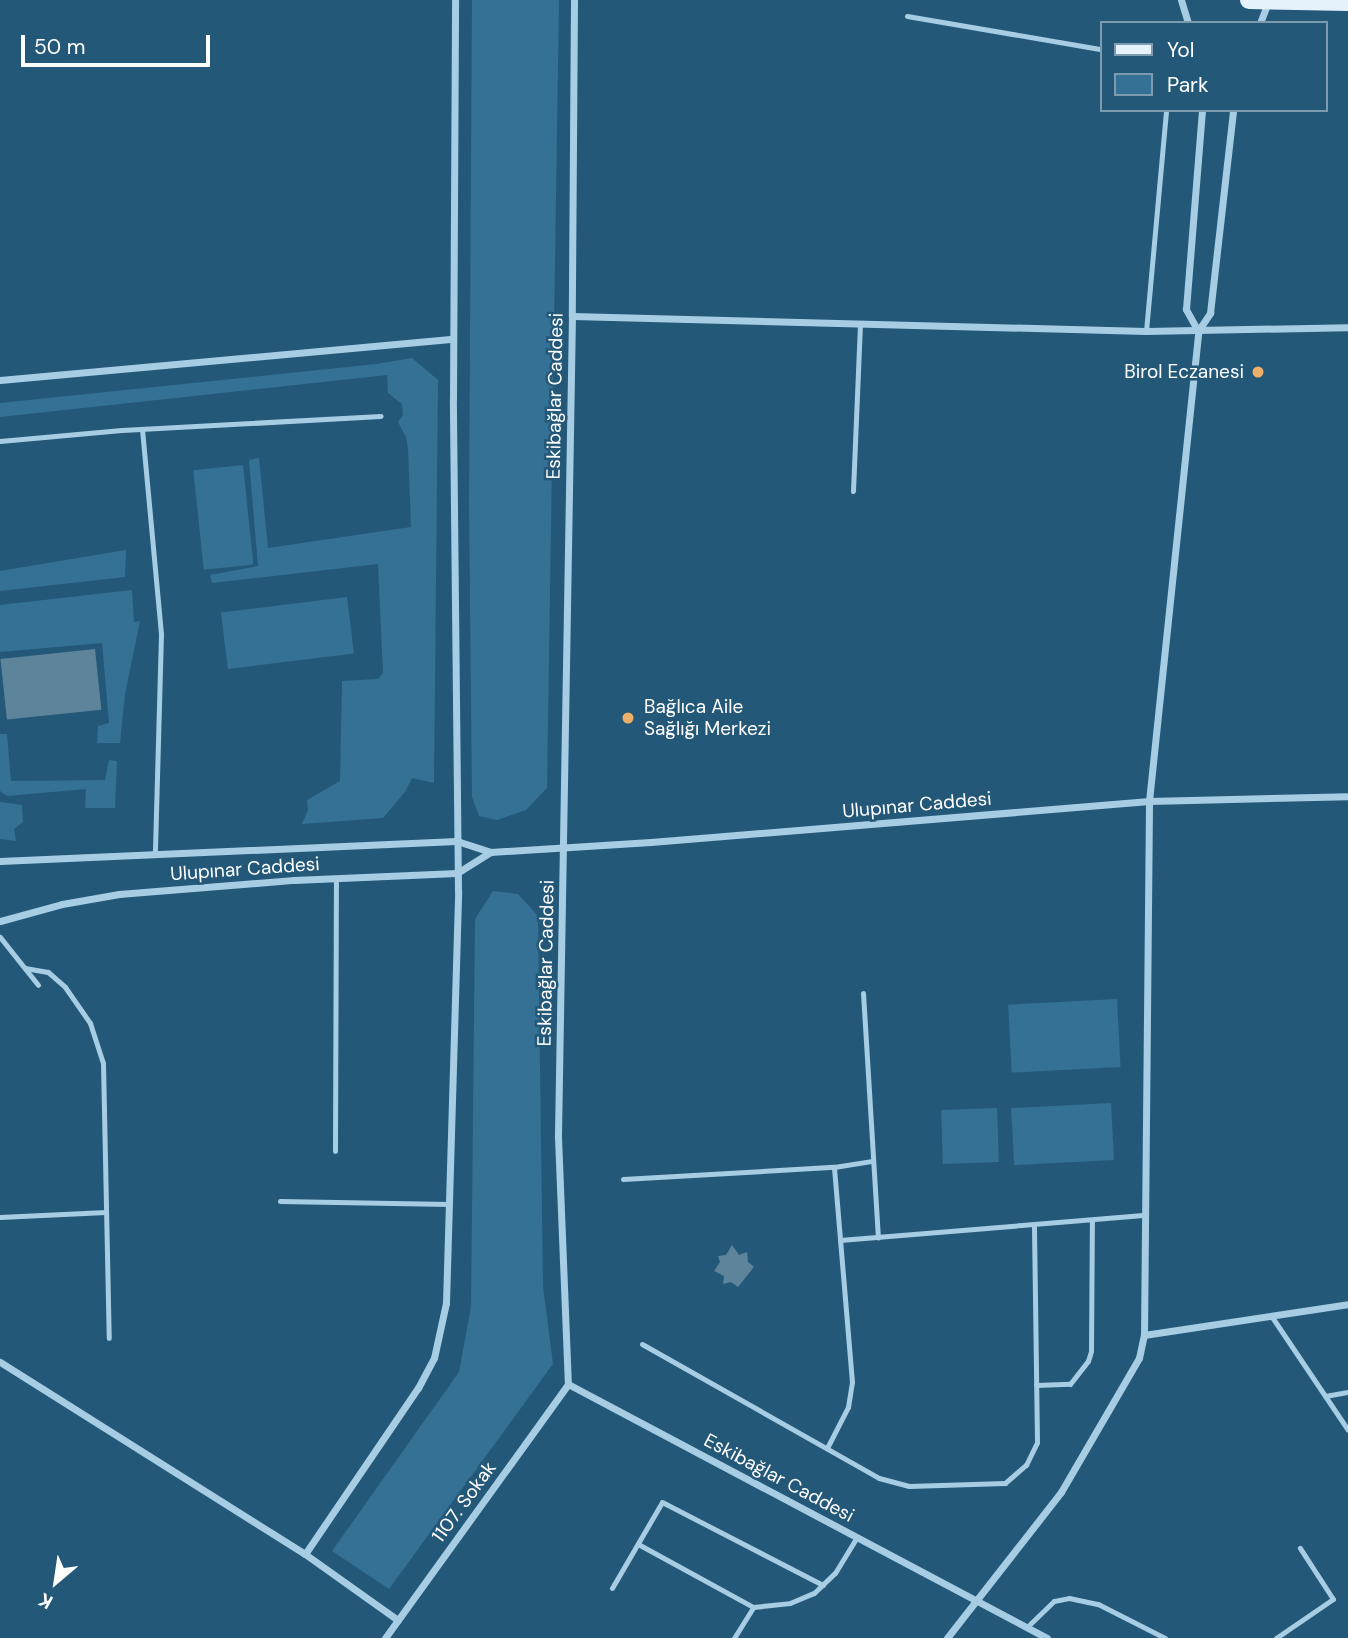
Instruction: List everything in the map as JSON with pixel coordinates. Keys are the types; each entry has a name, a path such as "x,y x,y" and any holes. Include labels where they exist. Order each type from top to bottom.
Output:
{"main road":[{"path":"1249,0 1348,2"}],"street":[{"path":"305,1554 418,1388 434,1358 446,1303 457,873 453,339 455,0"},
{"name":"Eskibağlar Caddesi","path":"574,0 565,848 558,1137 568,1384 1047,1638"},
{"path":"1181,0 1187,21"},
{"path":"1261,21 1268,2"},
{"path":"1198,331 1186,309 1202,112"},
{"path":"947,1638 1061,1492 1139,1357 1144,1335 1149,801 1198,331 1210,313 1233,112"},
{"path":"572,316 1146,331 1348,327"},
{"path":"0,380 453,339"},
{"name":"Ulupınar Caddesi","path":"0,862 457,841 490,852 1149,801 1348,796"},
{"name":"Ulupınar Caddesi","path":"0,921 62,904 119,894 336,878 457,873 490,852"},
{"path":"1144,1335 1348,1304"},
{"path":"0,1362 305,1554 398,1620"},
{"name":"1107. Sokak","path":"385,1638 568,1384"}],"lane":[{"path":"906,16 1100,49"},
{"path":"1146,331 1166,112"},
{"path":"853,491 860,323"},
{"path":"0,441 142,429 381,416"},
{"path":"142,429 162,634 156,856"},
{"path":"335,1151 336,878"},
{"path":"0,937 38,985"},
{"path":"25,968 48,972 58,979 79,1004 103,1063 109,1338"},
{"path":"863,993 878,1238"},
{"path":"623,1179 834,1167 873,1161"},
{"path":"827,1448 848,1407 852,1382 834,1167"},
{"path":"280,1201 449,1204"},
{"path":"0,1217 106,1212"},
{"path":"840,1240 1146,1215"},
{"path":"1036,1385 1070,1384 1088,1362 1091,1351 1092,1220"},
{"path":"642,1344 892,1482 909,1486 1005,1483 1026,1465 1037,1442 1034,1225"},
{"path":"1272,1317 1348,1430"},
{"path":"1325,1396 1348,1392"},
{"path":"612,1588 662,1502 823,1585"},
{"path":"638,1544 753,1607 790,1603 823,1585 835,1573 857,1537"},
{"path":"1276,1638 1333,1599 1300,1548"},
{"path":"1027,1627 1054,1601 1069,1598 1098,1604 1165,1638"},
{"path":"734,1638 753,1607"}],"green space":[{"path":"472,0 559,0 547,788 526,810 497,820 479,816 472,797 469,503"},
{"path":"412,358 438,380 434,783 412,778 405,792 383,818 302,824 308,810 307,800 340,781 342,681 378,679 383,673 378,564 212,583 210,575 258,566 249,460 259,458 268,548 411,527 408,449 406,437 398,422 403,415 402,404 388,393 387,375 0,417 0,403"},
{"path":"243,465 253,564 204,570 193,470"},
{"path":"126,550 125,577 0,591 0,571"},
{"path":"132,590 134,622 140,621 125,694 120,743 97,743 98,726 109,723 102,643 0,652 0,605"},
{"path":"347,597 354,654 228,669 221,612"},
{"path":"0,734 7,734 11,781 105,780 109,760 117,761 115,808 85,808 86,789 7,796 0,791"},
{"path":"0,802 22,805 23,822 14,829 16,841 0,839"},
{"path":"493,891 518,894 538,916 543,1286 553,1364 389,1589 332,1551 459,1372 471,1307 475,919"},
{"path":"1117,999 1121,1067 1012,1073 1008,1005"},
{"path":"1111,1103 1114,1160 1014,1165 1011,1108"},
{"path":"997,1108 999,1162 943,1164 941,1110"}],"shaded area":[{"path":"95,649 101,710 7,720 1,659"},
{"path":"732,1245 739,1255 747,1252 748,1262 754,1267 738,1287 731,1282 723,1284 724,1276 714,1271 720,1262 718,1256 726,1255"}],"place":[{"name":"Birol Eczanesi","path":"1258,372"},
{"name":"Bağlıca Aile Sağlığı Merkezi","path":"628,718"}]}
